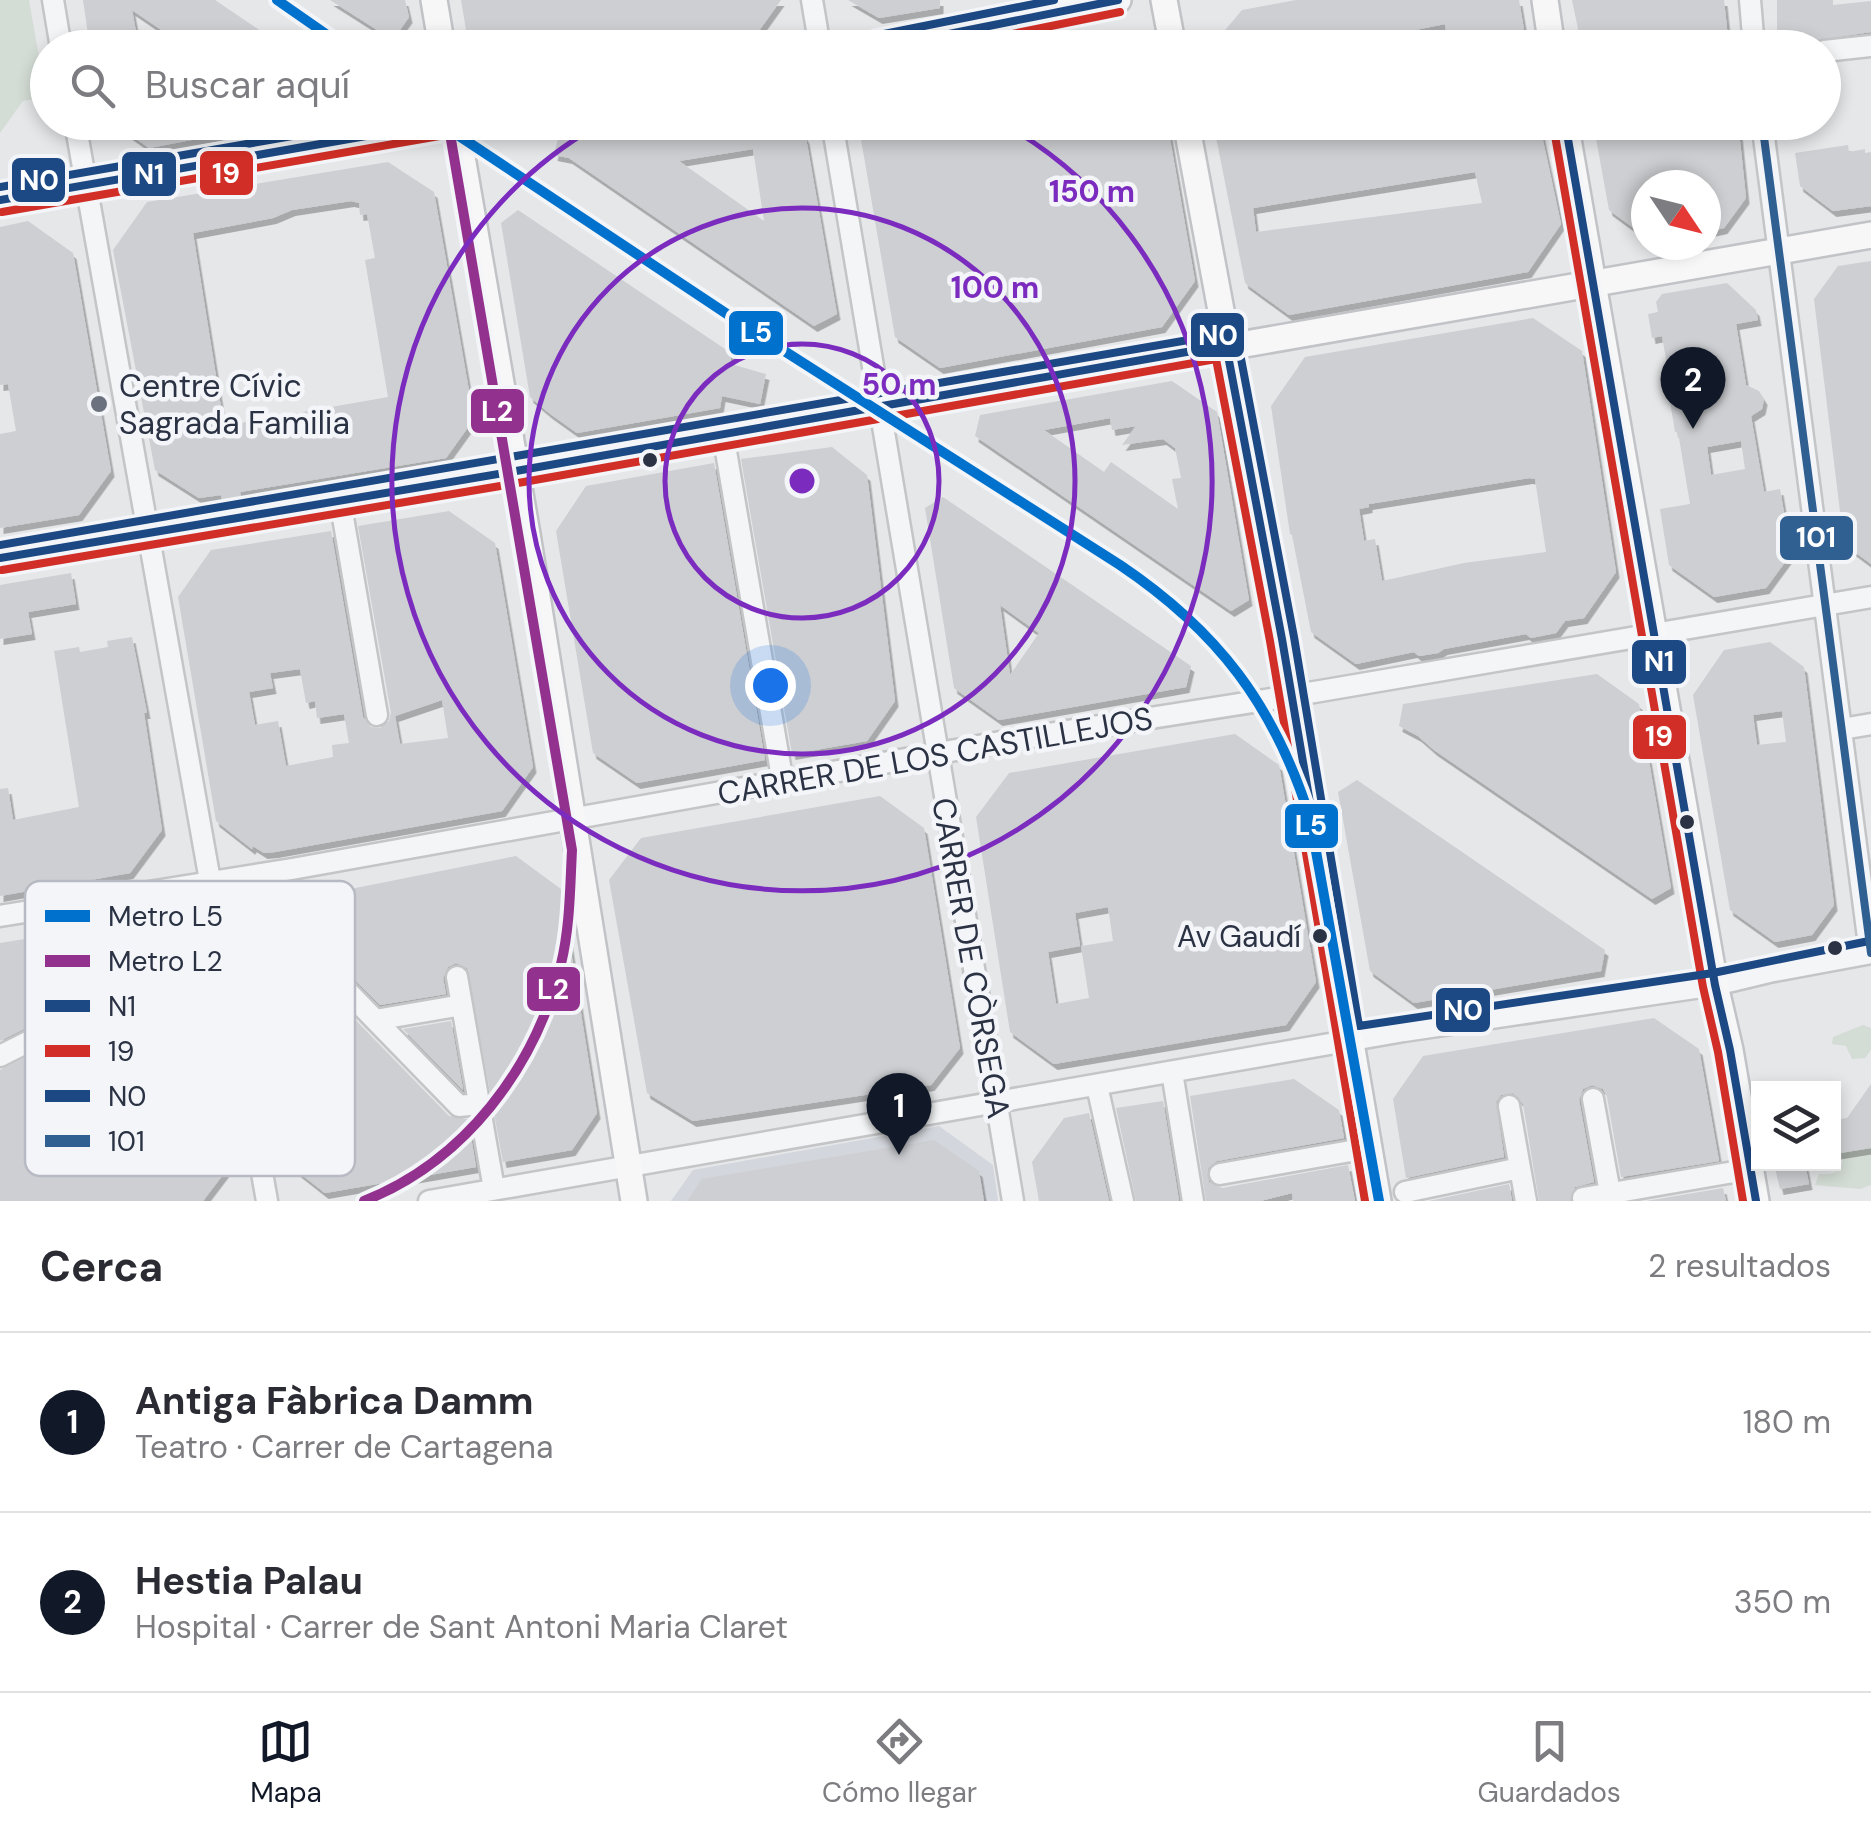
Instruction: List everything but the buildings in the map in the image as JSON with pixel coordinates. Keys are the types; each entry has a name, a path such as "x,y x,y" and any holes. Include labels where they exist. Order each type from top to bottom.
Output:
{"main road":[{"path":"434,0 439,30"},
{"path":"967,30 1118,0"},
{"path":"1164,0 1170,30"},
{"path":"1545,0 1549,30"},
{"path":"0,200 349,140"},
{"path":"455,140 516,471 634,1201"},
{"path":"1189,140 1378,1201"},
{"path":"1568,140 1715,986 1751,1169"},
{"path":"0,558 1871,235"},
{"path":"1751,1171 1756,1201"}],"street":[{"path":"53,0 59,30"},
{"path":"812,0 817,30"},
{"path":"1750,0 1752,30"},
{"path":"1841,50 1871,46"},
{"path":"78,140 211,881"},
{"name":"CARRER DE CÒRSEGA","path":"835,140 1013,1201"},
{"path":"428,1201 1349,1040 1715,986 1870,953 1764,140"},
{"path":"723,434 783,783"},
{"path":"340,500 377,715"},
{"name":"CARRER DE LOS CASTILLEJOS","path":"217,881 937,754 1871,597"},
{"path":"1842,729 1871,724"},
{"name":"CARRER DE LOS CASTILLEJOS","path":"0,916 25,912"},
{"path":"457,976 494,1189"},
{"path":"355,999 458,1106 479,1104"},
{"path":"375,1020 462,1005"},
{"path":"0,1056 25,1043"},
{"path":"1172,1072 1193,1201"},
{"path":"1097,1086 1123,1201"},
{"path":"1593,1098 1610,1193"},
{"path":"1510,1106 1526,1201"},
{"path":"1220,1174 1368,1148"},
{"path":"1405,1192 1520,1168"},
{"path":"1583,1198 1751,1169"},
{"path":"264,1176 268,1201"}],"shaded area":[{"path":"0,0 29,0 34,30 30,30 30,100 23,101 0,133"},
{"path":"1863,1025 1871,1028 1871,1050 1865,1058 1852,1059 1846,1046 1832,1044 1833,1037"},
{"path":"939,1126 993,1165 998,1201 671,1201 693,1170"},
{"path":"1871,1148 1871,1185 1860,1189 1815,1185 1819,1174 1841,1171 1842,1152"}],"metro line":[{"name":"L5","path":"277,0 320,30"},
{"name":"L2","path":"364,1201 434,1162 464,1136 514,1074 549,1002 564,950 569,907 572,850 451,140"},
{"name":"L5","path":"465,140 742,324 1120,565 1186,616 1214,644 1260,706 1279,740 1310,818 1379,1201"}],"transit line":[{"name":"N0","path":"904,30 1054,0"},
{"name":"N1","path":"969,30 1118,0"},
{"name":"19","path":"1032,30 1120,12"},
{"name":"N0","path":"0,187 270,140"},
{"name":"N1","path":"0,200 343,140"},
{"name":"19","path":"2,212 416,140"},
{"name":"19","path":"1556,140 1743,1201"},
{"name":"N1","path":"1568,140 1756,1201"},
{"name":"101","path":"1764,140 1871,953"},
{"name":"N0","path":"0,545 1229,333 1238,343 1294,637 1359,1026 1713,973 1869,941"},
{"name":"N1","path":"0,558 1226,345 1282,639 1378,1201"},
{"name":"19","path":"2,570 1216,359 1270,641 1365,1201"}],"place":[{"name":"Centre Cívic Sagrada Familia","path":"99,404"},
{"name":"Hestia Palau","path":"1693,429"},
{"name":"Av Gaudí","path":"1320,936"},
{"name":"Antiga Fàbrica Damm","path":"899,1155"}]}
